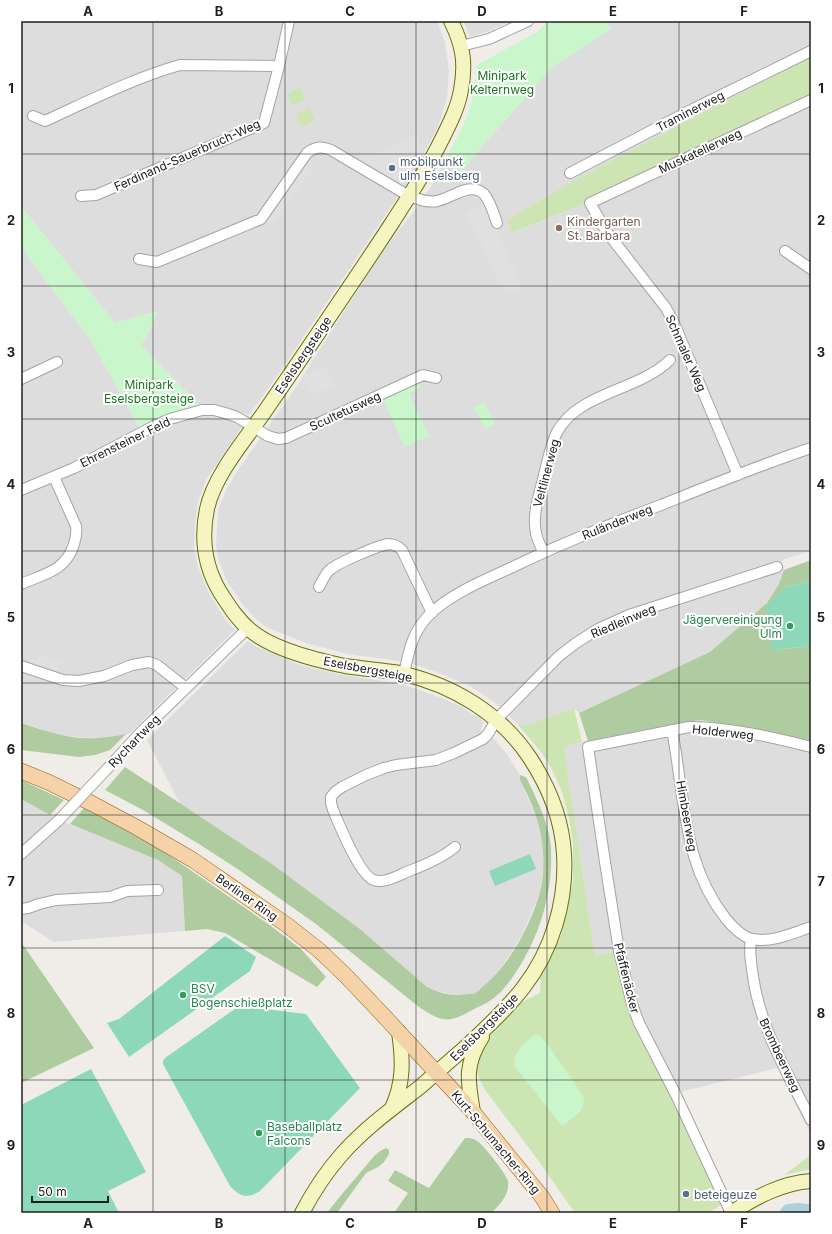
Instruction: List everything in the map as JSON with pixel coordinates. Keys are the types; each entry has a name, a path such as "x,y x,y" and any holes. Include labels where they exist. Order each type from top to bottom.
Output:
{"main road":[{"name":"Berliner Ring","path":"21,771 48,782 136,827 193,860 287,924 320,951 347,977 437,1073"},
{"name":"Kurt-Schumacher-Ring","path":"437,1073 473,1112 542,1198 552,1213"}],"street":[{"name":"Ferdinand-Sauerbruch-Weg","path":"81,196 96,195 264,123 289,21"},
{"name":"Eselsbergsteige","path":"302,1213 318,1185 342,1153 371,1125 437,1073 493,1022 524,987 538,966 548,945 557,921 562,900 564,856 559,821 554,804 546,786 526,752 504,727 480,707 464,697 434,684 404,674 345,666 303,655 262,639 232,612 216,584 207,564 204,547 204,524 208,504 215,484 295,368 433,158 458,103 461,90 464,63 461,46 450,21"},
{"path":"461,46 488,39 528,21"},
{"name":"Traminerweg","path":"570,173 811,50"},
{"path":"33,116 45,120 122,86 180,65 279,66"},
{"name":"Muskatellerweg","path":"590,203 811,100"},
{"path":"139,259 157,262 261,219 306,153 319,147 331,150 409,196 421,200 429,202 438,201 468,189 477,190 485,195 497,223"},
{"name":"Schmaler Weg","path":"590,203 606,231 666,308 674,323 738,475"},
{"path":"785,251 811,269"},
{"name":"Veltlinerweg","path":"543,552 536,533 535,519 537,505 553,441 562,425 572,413 585,405 645,378 663,367 670,360"},
{"path":"21,379 57,362"},
{"name":"Scultetusweg","path":"254,427 268,436 278,439 286,438 423,375 436,378"},
{"name":"Ehrensteiner Feld","path":"21,490 54,477 156,425 170,419 202,410 214,410 225,413 237,417 254,427"},
{"name":"Ruländerweg","path":"404,674 413,639 424,622 445,602 458,594 543,552 738,475 811,448"},
{"path":"21,584 61,566 69,557 77,535 76,526 54,477"},
{"path":"319,587 330,569 374,548 389,544 394,545 398,546 402,550 432,613"},
{"name":"Riedleinweg","path":"455,848 426,864 393,878 374,880 366,876 360,867 333,810 331,797 342,787 384,768 436,760 475,743 488,734 496,720 559,656 598,629 629,615 777,567"},
{"name":"Rychartweg","path":"21,854 59,820 142,731 248,628"},
{"path":"21,666 63,680 79,681 104,676 142,662 149,662 157,665 186,688"},
{"name":"Holderweg","path":"588,747 689,727 706,727 776,739 811,747"},
{"name":"Himbeerweg","path":"672,730 687,828 697,867 711,896 724,916 735,930 751,939"},
{"name":"Pfaffenäcker","path":"588,747 619,951 632,1004 639,1022 676,1095 731,1213"},
{"path":"21,909 56,900 110,897 127,892 158,890"},
{"path":"751,939 768,940 785,936 811,926"},
{"name":"Brombeerweg","path":"751,939 749,951 760,1012 768,1032 811,1120"},
{"path":"473,1112 468,1088 469,1065 476,1046 493,1022"},
{"path":"391,1109 397,1098 402,1075 402,1054 399,1032"},
{"path":"731,1213 764,1194 793,1184 811,1181"}],"shaded area":[{"path":"21,21 437,21 445,42 449,71 447,98 437,129 411,177 282,369 249,415 222,406 198,404 141,345 150,330 157,311 115,323 21,206"},
{"path":"464,21 511,21 470,37"},
{"path":"607,21 811,21 811,58 573,181 507,220 513,233 589,202 811,98 811,551 782,560 784,570 779,584 767,603 710,652 579,713 574,708 528,726 519,726 504,710 487,697 470,686 439,673 407,662 347,654 306,643 268,628 256,619 242,604 226,579 219,561 216,546 219,508 226,490 238,470 294,390 382,252 420,203 442,166 462,171 553,66 611,29"},
{"name":"mobilpunkt ulm Eselsberg","path":"415,135 424,150 401,188 359,161"},
{"path":"304,157 315,164 273,226 261,219"},
{"path":"484,205 522,287 505,295 467,213"},
{"path":"21,247 92,342 139,427 143,437 177,422 204,415 223,416 242,427 206,480 198,502 194,548 198,567 207,589 224,618 235,630 129,734 113,737 88,738 58,735 21,723"},
{"path":"326,366 335,385 312,395 303,376"},
{"path":"248,641 257,647 300,665 343,675 402,684 442,698 460,706 474,715 480,716 483,722 481,732 496,741 506,753 520,775 520,780 537,819 541,834 543,869 540,892 523,933 495,976 477,993 457,996 427,987 360,929 272,864 180,804 147,740"},
{"path":"39,654 61,662 58,672 35,664"},
{"path":"702,720 811,741 811,1133 777,1068 672,1094 631,1013 623,991 616,951 595,956 564,747 590,740"},
{"path":"21,799 59,820 159,860 182,876 185,931 54,942 21,921"}],"green space":[{"name":"Minipark Kelternweg","path":"549,21 607,21 611,29 553,66 462,171 442,166 461,130 470,108 477,65 537,32"},
{"path":"810,57 811,98 589,202 512,233 507,220 573,181"},
{"path":"300,87 306,99 292,106 287,94"},
{"path":"309,108 315,120 301,127 296,115"},
{"name":"Minipark Eselsbergsteige","path":"21,206 115,323 157,311 150,330 141,345 198,404 168,414 139,427 92,342 21,247"},
{"path":"419,383 421,387 409,393 429,436 405,447 382,397 410,384"},
{"path":"484,402 495,424 485,429 474,407"},
{"path":"811,560 811,581 785,587 772,650 811,646 811,741 702,720 588,741 579,713 710,652 767,603 779,584 784,570"},
{"name":"Jägervereinigung Ulm","path":"811,581 811,646 772,650 766,606 785,587"},
{"path":"574,708 582,742 564,747 595,956 616,951 623,991 631,1013 724,1202 709,1213 575,1213 535,1156 485,1090 476,1072 476,1057 484,1043 520,1003 540,993 541,976 561,936 573,882 573,842 569,818 561,789 542,753 519,726 528,725"},
{"path":"21,723 52,733 83,738 100,738 126,734 110,750 95,755 79,757 21,750"},
{"path":"125,767 272,864 360,929 427,987 452,995 476,993 495,975 512,954 519,942 536,904 542,883 542,843 536,815 520,780 520,775 526,777 545,821 551,848 550,881 547,897 532,944 509,982 493,999 459,1017 447,1020 441,1019 419,1007 316,924 239,870 143,810 105,790"},
{"path":"21,780 64,800 50,815 21,799"},
{"path":"84,808 124,828 160,849 271,926 302,950 326,977 317,987 225,933 207,929 185,931 182,876 158,860 70,824"},
{"path":"530,854 536,869 495,886 489,871"},
{"name":"BSV Bogenschießplatz","path":"225,936 256,957 250,971 129,1057 107,1023 119,1019"},
{"path":"21,942 94,1048 21,1083"},
{"name":"Baseballplatz Falcons","path":"239,1006 306,1014 360,1088 260,1191 247,1196 240,1195 230,1186 163,1064 165,1058"},
{"path":"535,1034 540,1036 545,1041 584,1097 583,1107 578,1114 562,1126 515,1067 515,1057 520,1048"},
{"path":"91,1069 146,1172 108,1191 119,1213 21,1213 21,1105"},
{"path":"465,1138 476,1140 480,1143 507,1178 508,1186 506,1195 498,1206 491,1213 394,1213 408,1193 388,1181 395,1170 429,1188"},
{"path":"386,1148 389,1150 389,1154 384,1162 366,1173 337,1213 327,1213 374,1156"},
{"path":"811,1155 811,1169 784,1175"}],"waterway":[{"path":"789,1213 807,1213"}],"place":[{"name":"mobilpunkt ulm Eselsberg","path":"392,168"},
{"name":"Kindergarten St. Barbara","path":"559,228"},
{"name":"Jägervereinigung Ulm","path":"790,626"},
{"name":"BSV Bogenschießplatz","path":"183,995"},
{"name":"Baseballplatz Falcons","path":"259,1133"},
{"name":"beteigeuze","path":"686,1194"}]}
